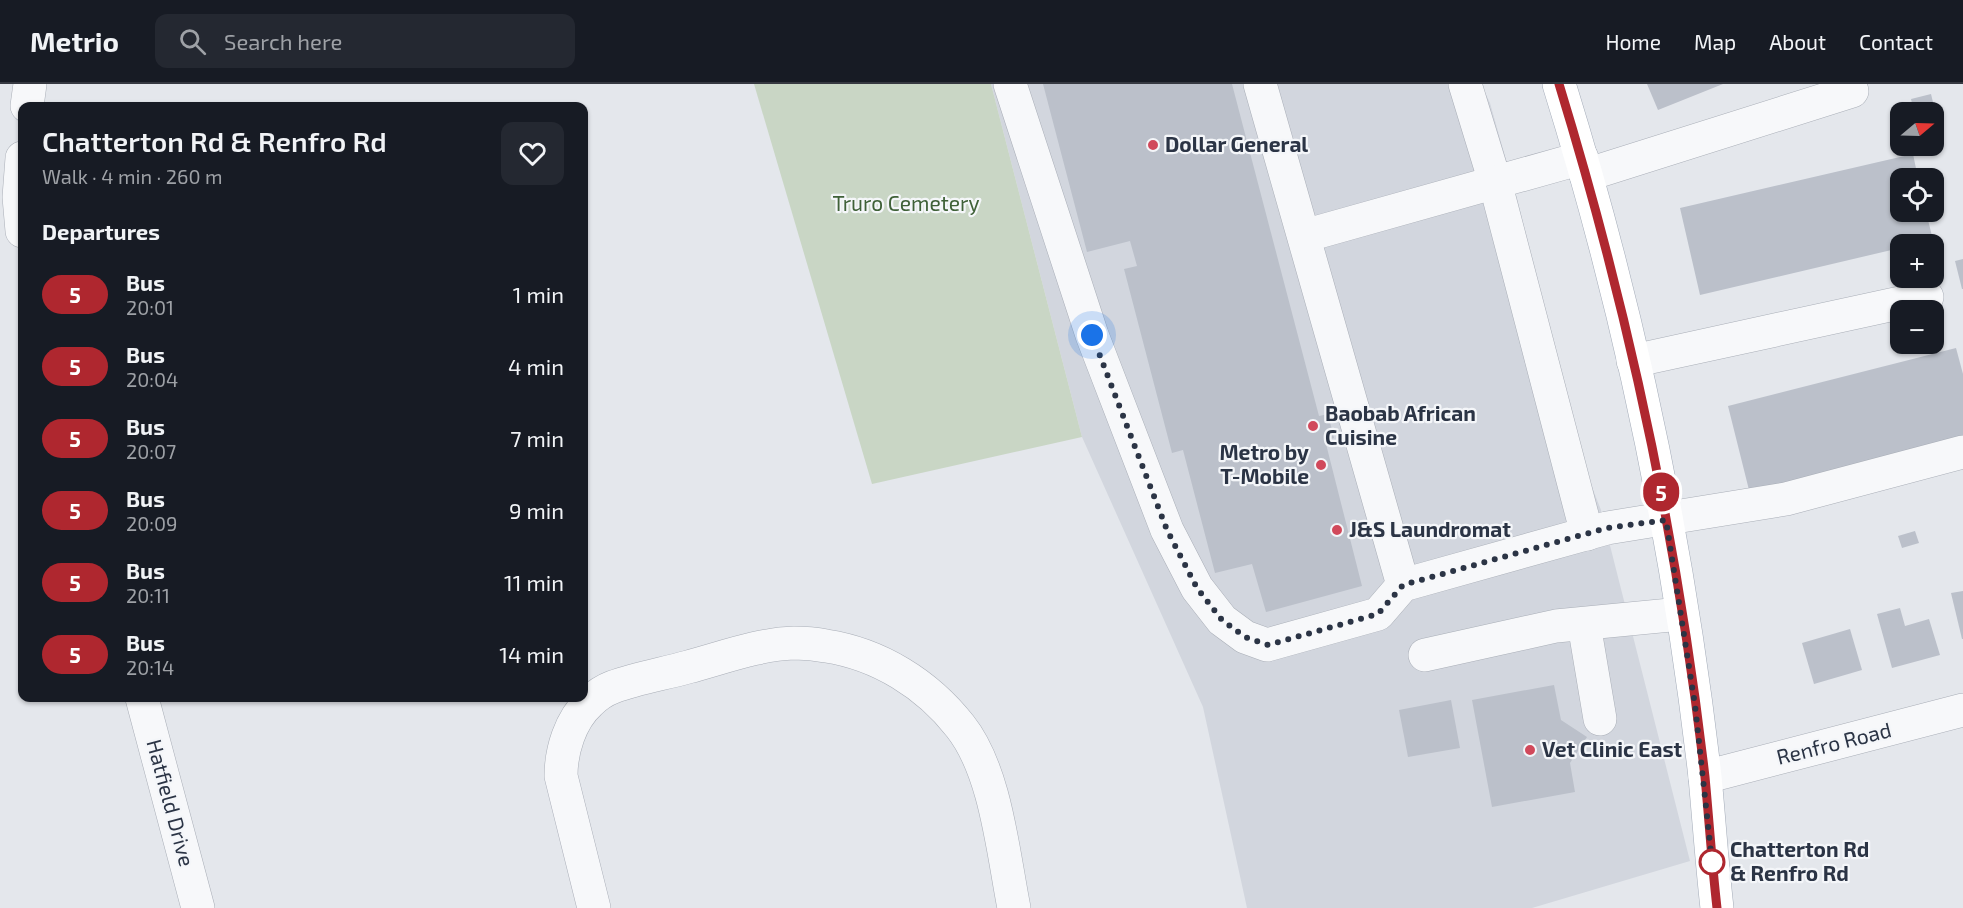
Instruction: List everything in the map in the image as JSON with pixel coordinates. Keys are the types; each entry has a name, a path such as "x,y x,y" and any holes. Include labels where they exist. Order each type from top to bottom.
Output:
{"main road":[{"path":"1559,84 1584,166 1633,361 1666,520 1705,777 1717,908"}],"street":[{"path":"28,102 30,84"},
{"path":"1010,84 1092,335 1167,530 1197,588 1222,620 1245,637 1268,645 1378,614 1403,585 1607,528 1786,499 1963,452"},
{"path":"1260,84 1403,585"},
{"path":"1465,84 1495,182 1587,534"},
{"path":"1304,236 1495,182 1584,166 1852,91"},
{"path":"1633,361 1926,297"},
{"path":"1425,655 1556,626 1681,615"},
{"path":"1584,624 1600,719"},
{"path":"594,908 561,776 561,758 573,725 589,703 612,687 768,646 795,643 827,646 860,654 917,683 940,703 962,728 977,755 989,791 1014,908"},
{"name":"Hatfield Drive","path":"143,702 198,908"},
{"name":"Renfro Road","path":"1705,777 1963,710"}],"shaded area":[{"path":"991,84 1481,84 1490,103 1518,202 1579,454 1601,510 1690,861 1532,908 1247,908 1203,707 1082,437"}],"green space":[{"name":"Truro Cemetery","path":"754,84 991,84 1082,437 872,484"}],"building":[{"path":"1043,84 1232,84 1319,416 1328,414 1334,438 1325,440 1362,586 1266,612 1252,564 1215,573 1183,450 1172,453 1124,269 1137,266 1130,241 1087,252"},
{"path":"1647,84 1723,84 1658,110"},
{"path":"1931,94 1933,102 1912,102 1911,99"},
{"path":"1904,156 1913,156 1916,168 1890,168 1890,222 1928,222 1932,234 1890,234 1890,250 1700,295 1680,208"},
{"path":"1963,259 1963,289 1962,289 1955,261"},
{"path":"1956,348 1963,374 1963,440 1750,494 1728,406 1932,354 1944,354 1944,351"},
{"path":"1915,531 1919,543 1902,548 1898,536"},
{"path":"1963,591 1963,639 1962,639 1951,593"},
{"path":"1900,608 1905,626 1929,619 1940,655 1892,668 1877,614"},
{"path":"1850,629 1862,670 1814,684 1802,643"},
{"name":"Vet Clinic East","path":"1554,685 1561,720 1587,737 1570,763 1575,792 1492,807 1472,700"},
{"path":"1451,700 1460,748 1408,757 1399,710"}],"bus line":[{"name":"5","path":"1559,84 1587,174 1652,444 1675,571 1695,705 1705,777 1717,908"}],"place":[{"name":"Dollar General","path":"1153,145"},
{"name":"Baobab African Cuisine","path":"1313,426"},
{"name":"Metro by T-Mobile","path":"1321,465"},
{"name":"J&S Laundromat","path":"1337,530"},
{"name":"Vet Clinic East","path":"1530,750"},
{"name":"Chatterton Rd & Renfro Rd","path":"1712,862"}],"route":[{"path":"1092,335 1167,530 1197,588 1222,620 1245,637 1268,645 1378,614 1403,585 1607,528 1666,520 1705,777 1712,862"}]}
